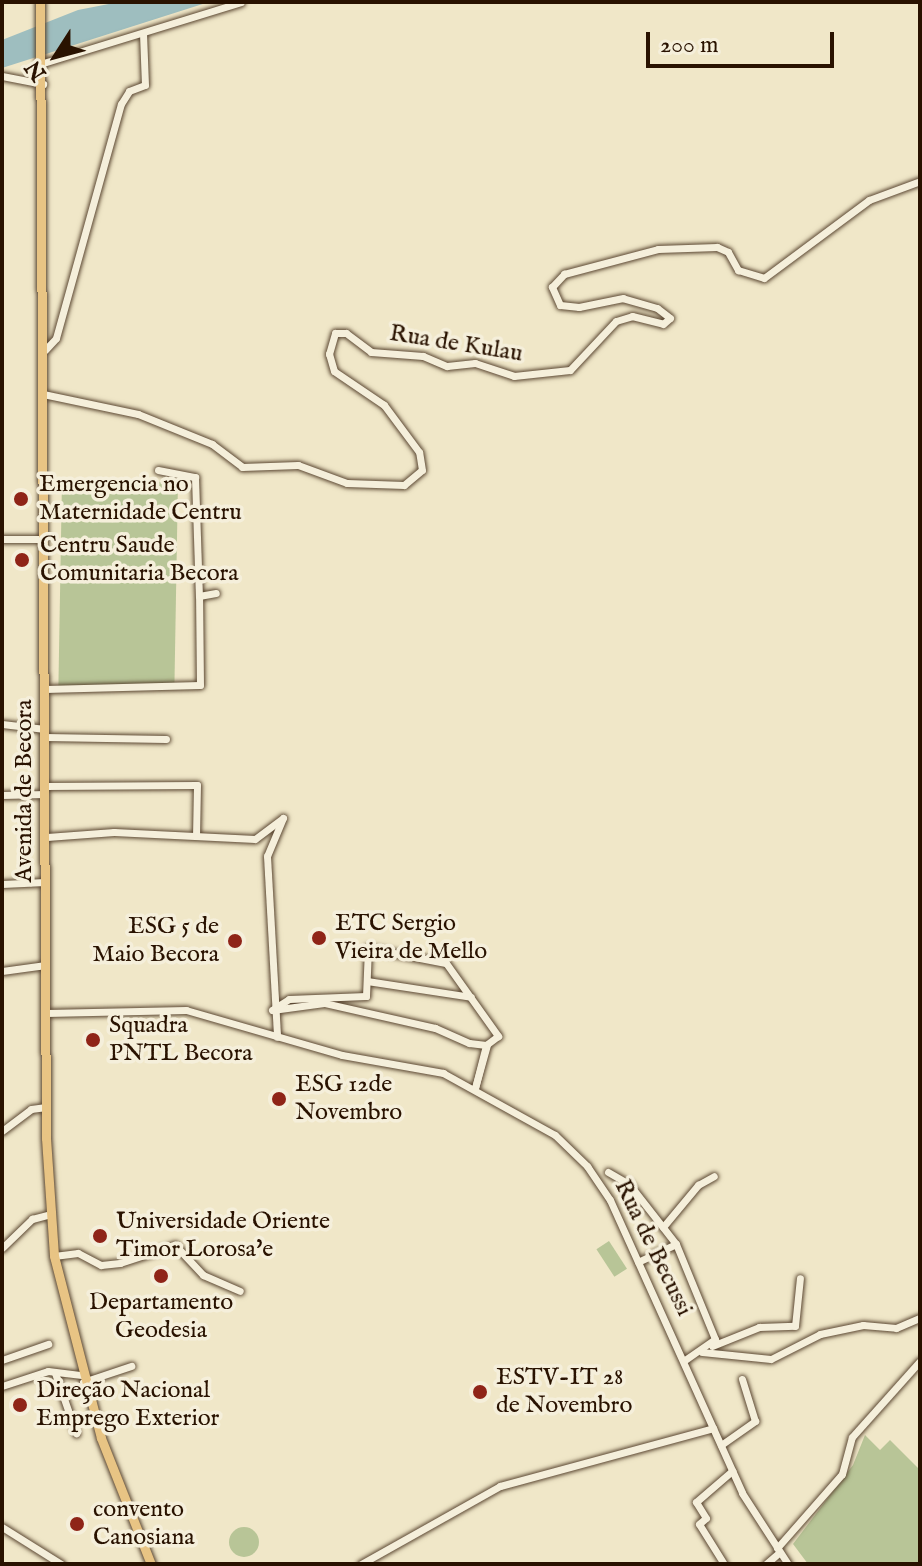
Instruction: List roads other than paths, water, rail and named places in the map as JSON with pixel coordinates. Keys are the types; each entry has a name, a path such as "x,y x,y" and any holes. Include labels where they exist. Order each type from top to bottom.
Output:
{"main road":[{"name":"Avenida de Becora","path":"40,2 45,350 46,1107 51,1214 54,1256 82,1378 151,1564"}],"street":[{"path":"40,60 143,33 241,2"},
{"path":"45,350 56,338 121,104 129,91 145,85 143,33"},
{"path":"2,76 43,84"},
{"name":"Rua de Kulau","path":"43,394 138,414 212,444 242,467 298,465 347,483 404,485 422,470 419,452 384,405 334,371 329,354 335,333 346,333 371,352 411,353 447,366 475,363 514,376 570,370 616,321 632,316 663,324 670,318 657,308 623,298 579,307 560,305 552,287 564,274 658,249 717,247 728,252 738,270 764,278 869,200 920,181"},
{"path":"45,689 200,685 195,477 158,470"},
{"path":"2,539 44,539"},
{"path":"199,596 216,593"},
{"path":"2,724 45,733 166,739"},
{"path":"2,795 45,790 197,785 196,835"},
{"path":"47,837 114,832 255,839 280,818 283,821 267,856 272,1010 277,1037"},
{"path":"2,884 45,882"},
{"path":"272,1010 289,999 366,996 368,948 446,963 472,997 498,1033 487,1045 475,1088 488,1051 487,1045"},
{"path":"2,971 46,965"},
{"path":"367,981 472,997"},
{"path":"272,1010 335,1004 487,1045"},
{"name":"Rua de Becussi","path":"46,1013 186,1010 277,1037 443,1073 555,1135 602,1185 685,1360 732,1471 788,1564"},
{"path":"2,1131 31,1109 46,1107"},
{"path":"608,1172 625,1179 676,1244 715,1336 711,1346"},
{"path":"663,1227 698,1185 714,1176"},
{"path":"2,1248 32,1219 51,1214"},
{"path":"638,1262 676,1244"},
{"path":"54,1256 78,1253 101,1265 175,1245 203,1275 240,1291"},
{"path":"685,1360 759,1327 795,1326 800,1278"},
{"path":"702,1352 771,1359 820,1334 870,1325 896,1328 920,1318"},
{"path":"2,1360 48,1344"},
{"path":"766,1564 842,1474 852,1437 920,1361"},
{"path":"2,1386 55,1373 82,1378 131,1366"},
{"path":"55,1373 76,1433"},
{"path":"721,1445 755,1421 742,1379"},
{"path":"361,1564 500,1486 637,1453 713,1428"},
{"path":"724,1564 699,1524 706,1518 696,1502 732,1471"},
{"path":"2,1527 61,1564"}],"water":[{"path":"119,2 209,2 2,68 2,40 78,10"}],"place":[{"name":"Emergencia no Maternidade Centru","path":"21,499"},
{"name":"Centru Saude Comunitaria Becora","path":"22,560"},
{"name":"ETC Sergio Vieira de Mello","path":"319,938"},
{"name":"ESG 5 de Maio Becora","path":"235,941"},
{"name":"Squadra PNTL Becora","path":"93,1040"},
{"name":"ESG 12de Novembro","path":"279,1099"},
{"name":"Universidade Oriente Timor Lorosa'e","path":"100,1236"},
{"name":"Departamento Geodesia","path":"161,1276"},
{"name":"ESTV-IT 28 de Novembro","path":"480,1392"},
{"name":"Direção Nacional Emprego Exterior","path":"20,1405"},
{"name":"convento Canosiana","path":"77,1524"}]}
